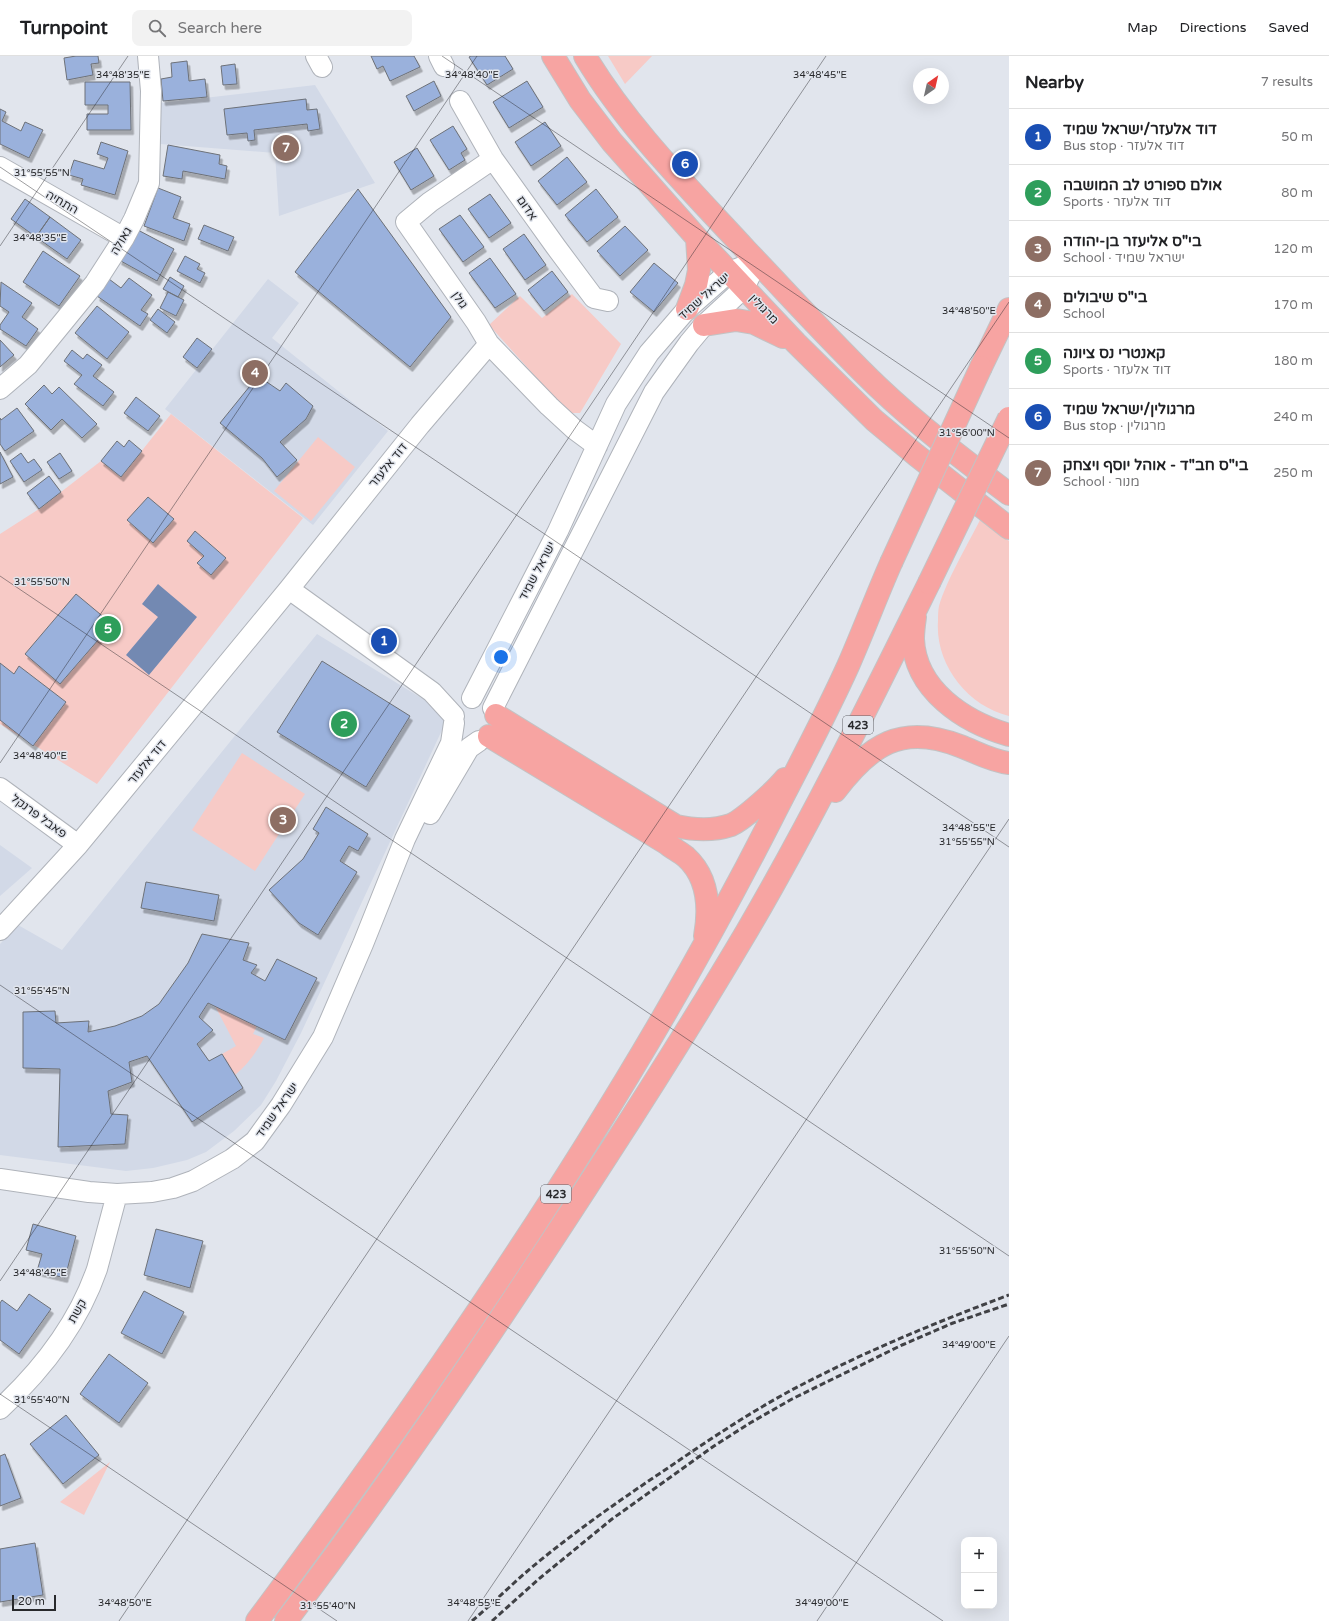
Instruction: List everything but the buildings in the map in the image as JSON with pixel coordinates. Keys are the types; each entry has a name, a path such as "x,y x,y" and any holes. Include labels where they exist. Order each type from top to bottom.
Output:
{"main road":[{"name":"מרגולין","path":"553,56 580,100 612,142 697,238 796,343 874,420 1009,528"},
{"path":"585,56 603,84 667,165 840,349 879,388 927,431 1009,494"},
{"path":"687,309 696,285 699,270 697,238"},
{"name":"423","path":"257,1621 291,1576 425,1388 536,1225 620,1090 701,952 754,854 848,667 890,563 1009,309"},
{"path":"704,325 736,320 754,323 796,343"},
{"name":"423","path":"286,1621 444,1401 555,1238 698,1013 748,929 848,744 929,583 1009,418"},
{"path":"915,611 913,639 918,662 927,680 943,701 975,723 1009,735"},
{"path":"495,711 676,826 692,829 710,829 731,824 751,810 780,785 812,741"},
{"path":"484,738 666,843 686,857 703,880 707,896 709,913 701,952"},
{"path":"798,838 850,772 871,751 884,743 900,738 929,738 960,746 981,756 1009,763"}],"street":[{"name":"גאולה","path":"0,389 28,364 95,284 124,238 134,219 149,183 151,90 148,56"},
{"name":"אדום","path":"460,101 493,159 556,247 594,298 608,301"},
{"name":"גולן","path":"493,159 430,202 406,222 476,322 488,344 554,410 597,446"},
{"name":"התחיה","path":"0,168 124,238"},
{"name":"ישראל שמיד","path":"0,1179 90,1192 117,1194 152,1192 173,1188 193,1181 232,1159 255,1141 282,1105 322,1037 363,944 405,839 451,743 460,710 558,531 616,404 649,353 687,309 729,272 757,261"},
{"name":"ישראל שמיד","path":"495,711 654,392 689,343 704,325 744,288 757,261"},
{"name":"דוד אלעזר","path":"0,930 78,845 289,588 420,425 488,344"},
{"path":"289,588 432,692 460,710"},
{"path":"484,700 495,711 496,726 484,738 466,739 456,730 460,710 484,700"},
{"name":"ישראל שמיד","path":"363,944 436,803 469,748 484,738"},
{"name":"פאבל פרנקל","path":"0,788 78,845"},
{"name":"קשת","path":"0,1409 38,1370 58,1345 75,1316 93,1281 117,1194"}],"shaded area":[{"path":"608,56 652,56 625,84"},
{"path":"315,85 375,183 279,216 275,153 160,144 161,103"},
{"path":"268,279 299,303 272,338 388,431 313,525 165,409"},
{"path":"572,294 621,344 580,413 572,413 561,405 489,325 520,296 542,318"},
{"path":"171,414 303,518 97,784 0,724 0,534 39,509 101,461 121,477"},
{"path":"318,437 355,467 311,521 274,491"},
{"path":"980,520 1009,541 1009,716 994,711 967,693 948,667 942,653 938,637 939,606 952,574"},
{"path":"317,634 449,715 301,1033 276,1081 261,1105 234,1131 206,1152 187,1160 153,1168 126,1171 0,1155 0,944 18,925 62,950"},
{"path":"242,753 305,794 255,871 192,830"},
{"path":"0,845 32,868 0,896"},
{"path":"215,1006 257,1026 253,1034 264,1038 258,1049 244,1067 235,1075 222,1054 236,1046"},
{"path":"110,1462 84,1515 60,1502"}],"water":[{"path":"158,584 197,617 149,675 126,655 158,617 142,604"}],"railway":[{"path":"472,1621 531,1568 579,1530 724,1430 788,1392 869,1352 1009,1295"},
{"path":"492,1621 540,1578 612,1519 714,1446 750,1423 792,1399 902,1345 953,1323 1009,1304"}],"place":[{"name":"בי\"ס חב\"ד - אוהל יוסף ויצחק","path":"286,148"},
{"name":"מרגולין/ישראל שמיד","path":"685,164"},
{"name":"בי\"ס שיבולים","path":"255,373"},
{"name":"קאנטרי נס ציונה","path":"108,629"},
{"name":"דוד אלעזר/ישראל שמיד","path":"384,641"},
{"name":"אולם ספורט לב המושבה","path":"344,724"},
{"name":"בי\"ס אליעזר בן-יהודה","path":"283,820"}]}
